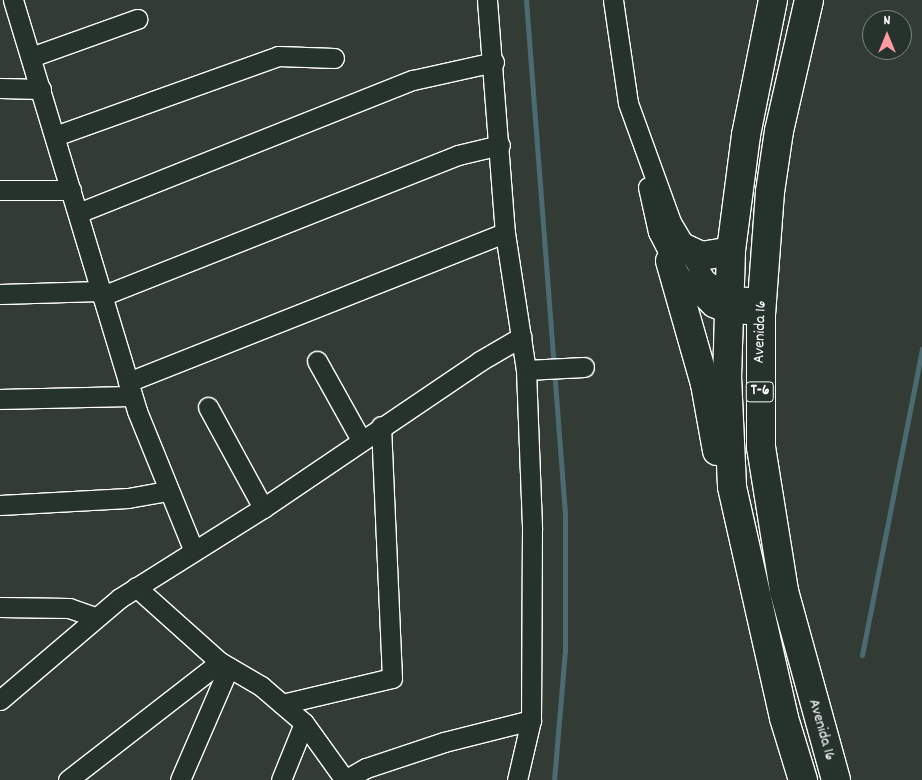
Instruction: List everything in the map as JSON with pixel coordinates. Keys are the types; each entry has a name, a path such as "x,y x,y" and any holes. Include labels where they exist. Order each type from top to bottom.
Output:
{"highway":[{"name":"Avenida 16","path":"773,0 746,135 730,251 728,305 732,487 784,718 803,780"},
{"name":"Avenida 16","path":"809,0 779,131 762,306 761,447 771,518 801,661 836,780"},
{"path":"677,254 724,255 730,251"},
{"name":"T-6","path":"677,254 705,384 718,458 732,487"}],"street":[{"path":"13,0 130,389 166,491 193,549"},
{"path":"487,0 494,62 505,233 526,370 534,622 532,720 517,780"},
{"path":"613,0 628,103 643,144 677,254 705,279 728,305 762,306"},
{"path":"31,57 137,19"},
{"path":"55,136 278,56 334,58"},
{"path":"78,213 413,80 494,62"},
{"path":"0,88 41,89"},
{"path":"0,294 101,293 458,155 500,145"},
{"path":"0,190 71,190"},
{"path":"0,399 130,389 505,233"},
{"path":"0,700 95,617 136,587 193,549 263,508 381,426 521,338"},
{"path":"317,360 361,440"},
{"path":"526,370 584,367"},
{"path":"208,407 263,508"},
{"path":"282,704 392,678 381,426"},
{"path":"0,505 128,498 166,491"},
{"path":"136,587 224,665 282,704 304,723 345,780 366,768 444,742 532,720"},
{"path":"0,607 69,608 95,617"},
{"path":"68,780 224,665"},
{"path":"180,780 224,665"},
{"path":"281,780 304,723"}],"waterway":[{"path":"526,0 565,514 565,650 554,780"},
{"path":"862,655 922,349"}]}
